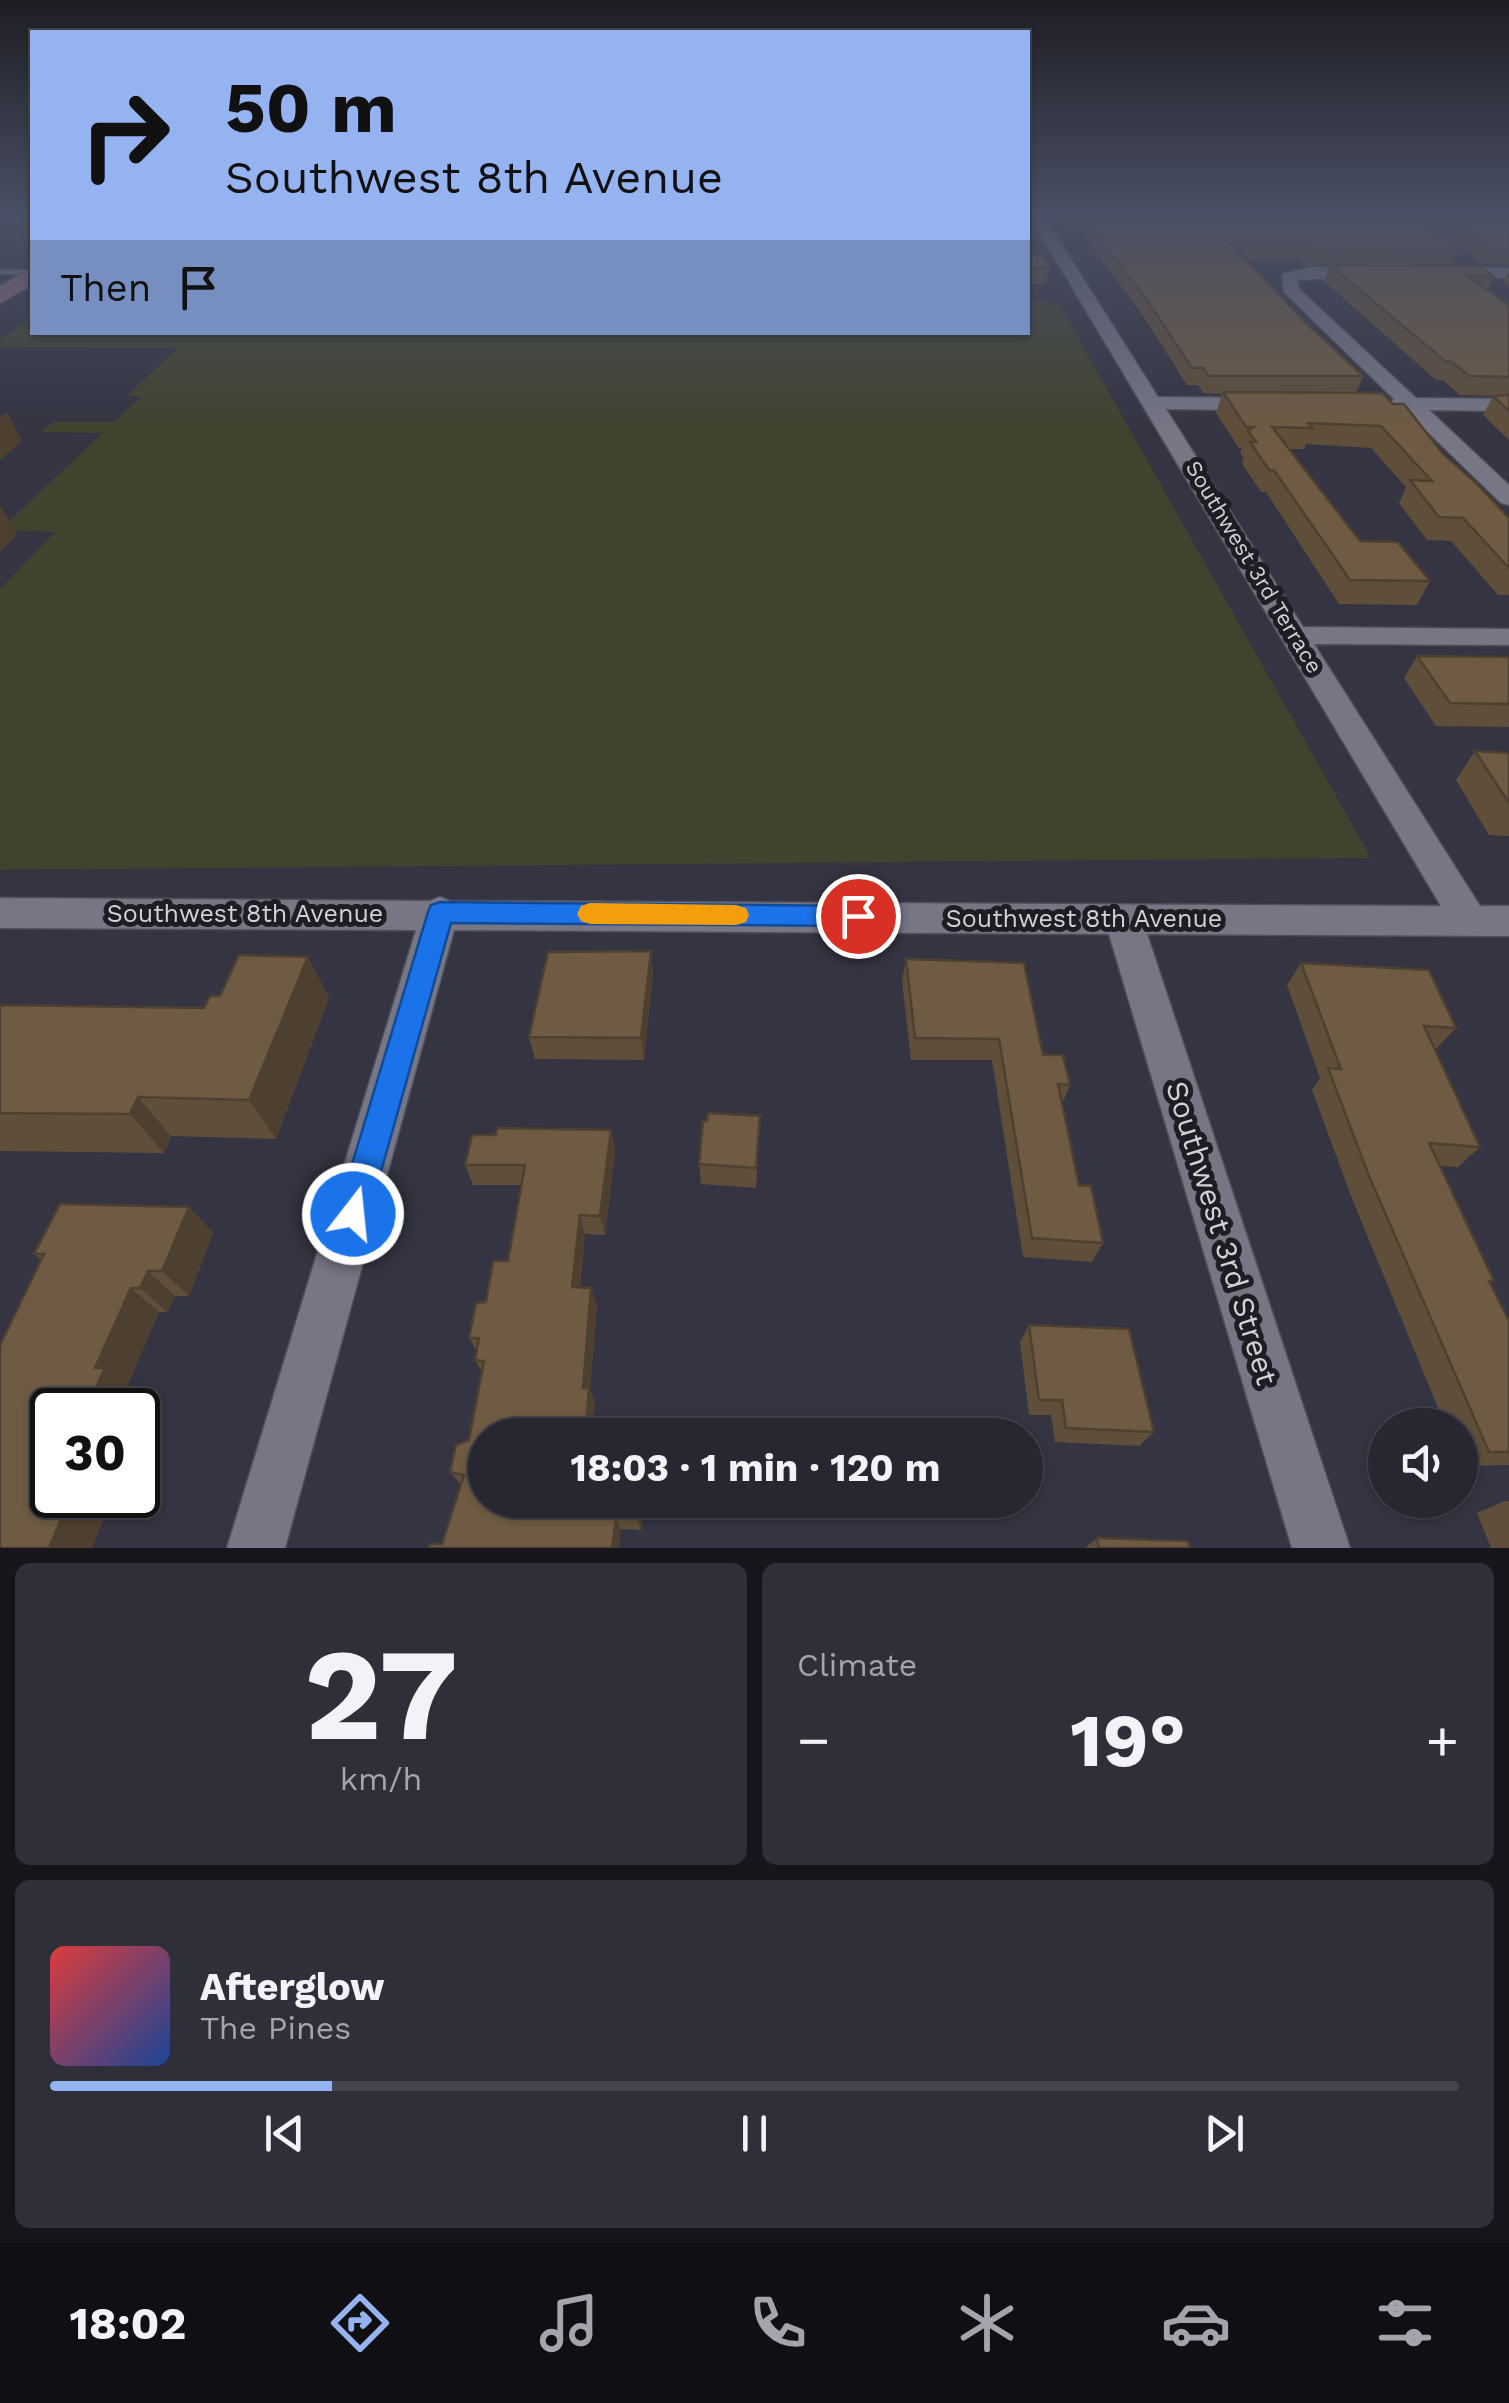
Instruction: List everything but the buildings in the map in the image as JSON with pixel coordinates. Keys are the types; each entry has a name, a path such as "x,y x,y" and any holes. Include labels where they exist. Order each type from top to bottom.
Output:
{"street":[{"name":"Southwest 3rd Terrace","path":"1071,287 1155,403 1470,920"},
{"path":"1290,287 1509,498"},
{"path":"1155,403 1275,404"},
{"path":"1371,404 1509,405"},
{"path":"1296,636 1509,637"},
{"path":"256,1548 440,912"},
{"name":"Southwest 8th Avenue","path":"0,913 440,912 1509,920"},
{"name":"Southwest 3rd Street","path":"1123,918 1321,1548"}],"green space":[{"path":"1030,301 1058,302 1371,858 0,870 0,589 55,532 0,530 102,433 41,432 53,422 114,422 141,397 126,396 178,348 0,347 0,340 30,318 30,335 1030,335"}],"slow traffic":[{"path":"590,914 736,915"}],"route":[{"path":"353,1214 440,912 858,916"}]}
